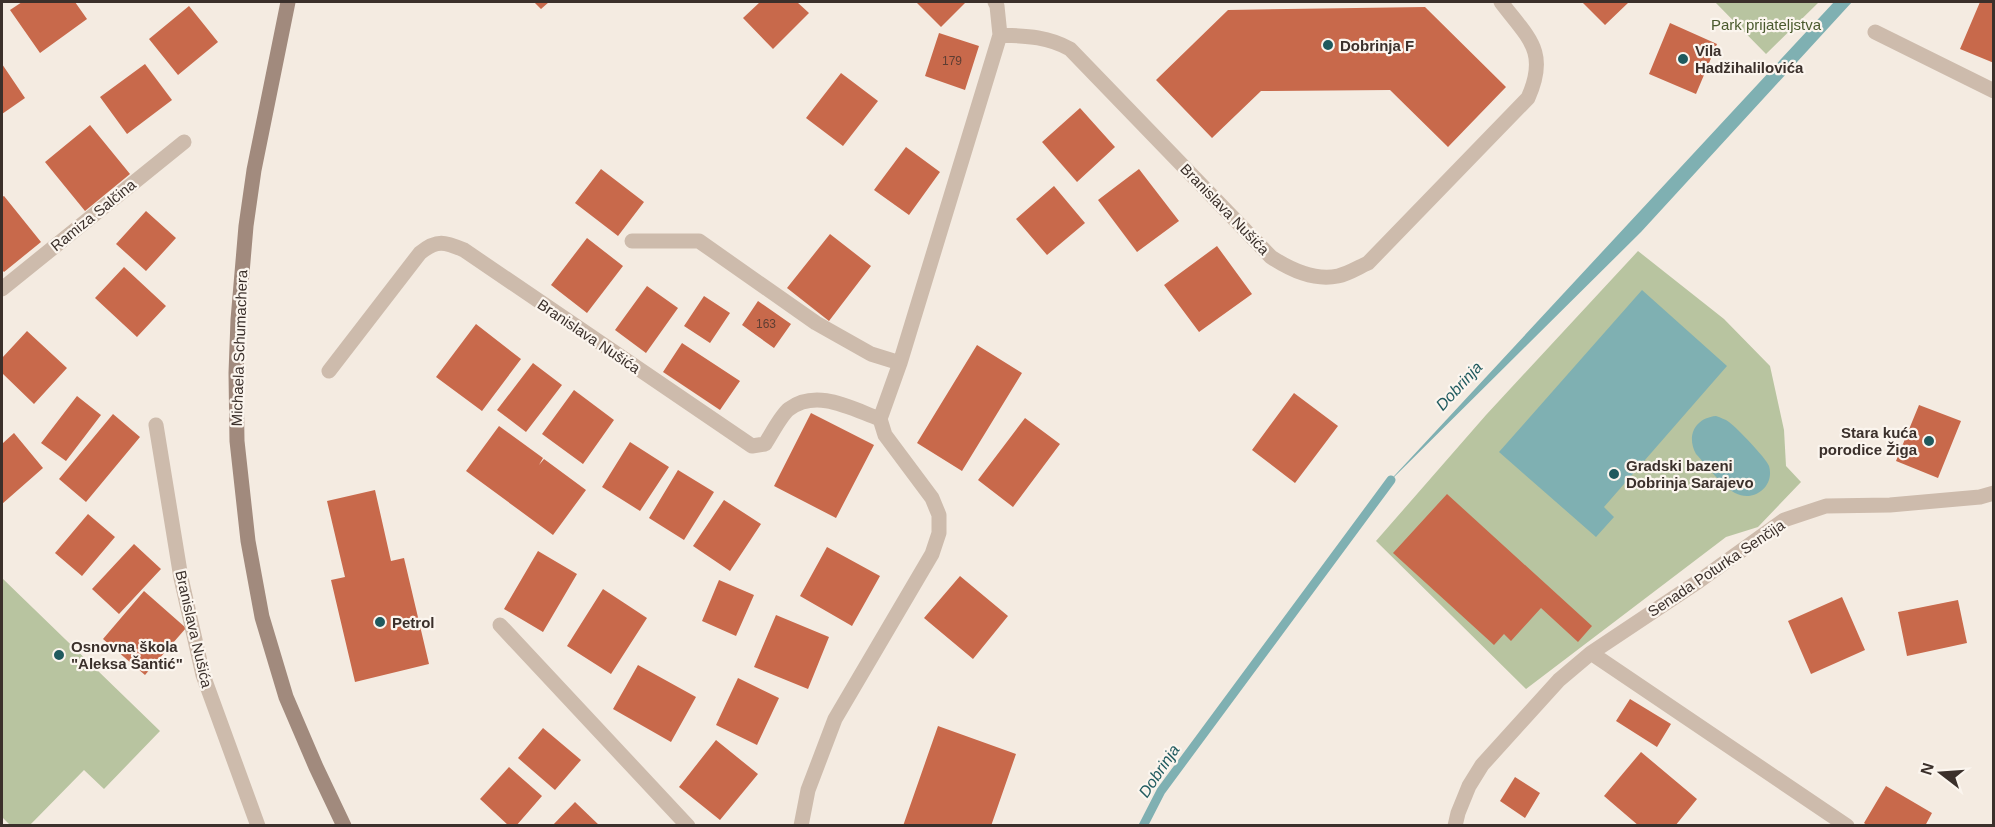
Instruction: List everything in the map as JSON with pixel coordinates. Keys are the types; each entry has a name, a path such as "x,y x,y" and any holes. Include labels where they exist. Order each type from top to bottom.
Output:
{"main road":[{"name":"Michaela Schumachera","path":"288,2 254,170 246,226 238,331 237,441 248,541 262,617 286,697 344,825"}],"street":[{"path":"801,825 808,790 835,719 932,554 939,533 939,515 932,498 885,435 880,419 900,363 1000,35 995,2"},
{"name":"Branislava Nušića","path":"1000,35 1040,37 1056,41 1070,49 1272,257 1289,269 1312,276 1338,276 1368,263 1528,98 1536,81 1537,61 1533,45 1501,2"},
{"path":"1875,32 1994,91"},
{"name":"Ramiza Salčina","path":"2,289 184,142"},
{"path":"632,241 699,241 816,323 871,354 900,363"},
{"name":"Branislava Nušića","path":"329,371 420,253 430,244 447,243 464,250 752,446 759,447 765,444 788,410 805,402 823,399 880,419"},
{"name":"Branislava Nušića","path":"156,425 181,578 202,675 258,825"},
{"name":"Senada Poturka Senčija","path":"1455,825 1469,786 1482,765 1559,680 1591,653 1699,581 1784,520 1826,506 1890,505 1980,497 1994,493"},
{"path":"500,625 688,825"},
{"path":"1591,653 1846,825"}],"green space":[{"name":"Park prijateljstva","path":"1715,2 1819,2 1766,54"},
{"name":"Gradski bazeni Dobrinja Sarajevo","path":"1638,251 1724,319 1770,366 1784,430 1786,466 1801,482 1758,527 1726,537 1526,689 1376,541 1486,415"},
{"path":"2,578 160,731 104,789 84,770 30,825 10,825 2,817"}],"water":[{"name":"Dobrinja","path":"1834,2 1852,2 1641,232 1383,488"},
{"path":"1642,290 1727,366 1604,507 1614,517 1596,537 1499,452"},
{"path":"1716,416 1738,430 1767,462 1769,480 1766,486 1756,494 1742,496 1730,490 1696,454 1692,441 1694,429 1703,420"}],"building":[{"path":"22,2 75,2 87,19 40,53 10,10"},
{"path":"534,2 549,2 541,9"},
{"path":"760,2 797,2 809,13 773,49 743,18"},
{"path":"916,2 966,2 941,27"},
{"path":"1582,2 1629,2 1605,25"},
{"path":"1980,2 1994,2 1994,63 1960,49"},
{"path":"189,6 218,42 178,75 149,39"},
{"name":"Dobrinja F","path":"1425,7 1506,87 1448,147 1390,90 1261,91 1212,138 1156,80 1228,10"},
{"name":"Vila Hadžihalilovića","path":"1670,23 1717,44 1696,94 1649,74"},
{"path":"939,33 979,46 965,90 925,76"},
{"path":"2,64 25,98 2,114"},
{"path":"145,64 172,100 127,134 100,97"},
{"path":"841,73 878,101 843,146 806,118"},
{"path":"1080,108 1115,147 1077,182 1042,142"},
{"path":"90,125 130,174 85,211 45,162"},
{"path":"906,147 940,172 909,215 874,190"},
{"path":"601,169 644,202 618,236 575,203"},
{"path":"1139,169 1179,221 1137,252 1098,200"},
{"path":"1054,186 1085,223 1047,255 1016,219"},
{"path":"4,196 41,242 4,272 2,270 2,197"},
{"path":"146,211 176,238 146,271 116,244"},
{"path":"830,234 871,266 829,321 787,288"},
{"path":"587,238 623,266 587,313 551,285"},
{"path":"1217,246 1252,294 1199,332 1164,285"},
{"path":"124,267 166,306 137,337 95,298"},
{"path":"647,286 678,308 646,353 615,330"},
{"path":"704,296 730,313 710,343 684,326"},
{"path":"758,301 791,324 774,348 742,325"},
{"path":"476,324 521,359 482,411 436,377"},
{"path":"27,331 67,368 34,404 2,373 2,358"},
{"path":"682,343 740,381 720,410 663,372"},
{"path":"977,345 1022,373 962,471 917,443"},
{"path":"533,363 562,385 526,432 497,410"},
{"path":"574,390 614,420 583,464 542,434"},
{"path":"1294,393 1338,426 1295,483 1252,450"},
{"path":"77,396 101,415 66,461 41,443"},
{"name":"Stara kuća porodice Žiga","path":"1919,405 1961,421 1938,478 1896,461"},
{"path":"811,413 874,445 836,518 774,486"},
{"path":"113,414 140,437 86,502 59,479"},
{"path":"1025,418 1060,444 1013,507 978,480"},
{"path":"499,426 543,458 539,465 544,459 586,490 553,535 466,471"},
{"path":"14,433 43,468 2,504 2,444"},
{"path":"630,442 669,467 640,511 602,487"},
{"path":"678,470 714,492 684,540 649,518"},
{"name":"Petrol","path":"375,490 391,561 404,558 429,664 355,682 331,580 345,577 327,501"},
{"path":"1447,494 1592,626 1578,642 1541,608 1511,641 1504,634 1494,645 1393,553"},
{"path":"724,500 761,524 730,571 693,546"},
{"path":"88,514 115,537 82,576 55,553"},
{"path":"134,544 161,569 119,614 92,589"},
{"path":"827,547 880,576 852,626 800,596"},
{"path":"538,551 577,574 543,632 504,609"},
{"path":"960,576 1008,616 973,659 924,618"},
{"path":"719,580 754,595 736,636 702,621"},
{"path":"603,589 647,618 611,674 567,646"},
{"path":"144,591 186,628 145,675 103,639"},
{"path":"1842,597 1865,650 1811,674 1788,621"},
{"path":"1958,600 1967,643 1907,656 1898,612"},
{"path":"776,615 829,637 808,689 754,667"},
{"path":"638,665 696,697 671,742 613,709"},
{"path":"738,678 779,698 757,745 716,725"},
{"path":"1630,699 1671,724 1657,747 1616,721"},
{"path":"938,726 1016,754 991,826 903,826"},
{"path":"543,728 581,760 555,790 518,758"},
{"path":"716,740 758,774 720,820 679,787"},
{"path":"1641,752 1697,799 1675,826 1639,826 1604,796"},
{"path":"509,767 542,796 516,826 509,826 480,799"},
{"path":"1515,777 1540,793 1525,818 1500,801"},
{"path":"1886,786 1932,813 1925,826 1868,826 1864,823"},
{"path":"575,802 600,826 552,826"}],"waterway":[{"name":"Dobrinja","path":"1143,826 1161,791 1391,480"}],"place":[{"name":"Dobrinja F","path":"1328,45"},
{"name":"Vila Hadžihalilovića","path":"1683,59"},
{"name":"Stara kuća porodice Žiga","path":"1929,441"},
{"name":"Gradski bazeni Dobrinja Sarajevo","path":"1614,474"},
{"name":"Petrol","path":"380,622"},
{"name":"Osnovna škola \"Aleksa Šantić\"","path":"59,655"}]}
